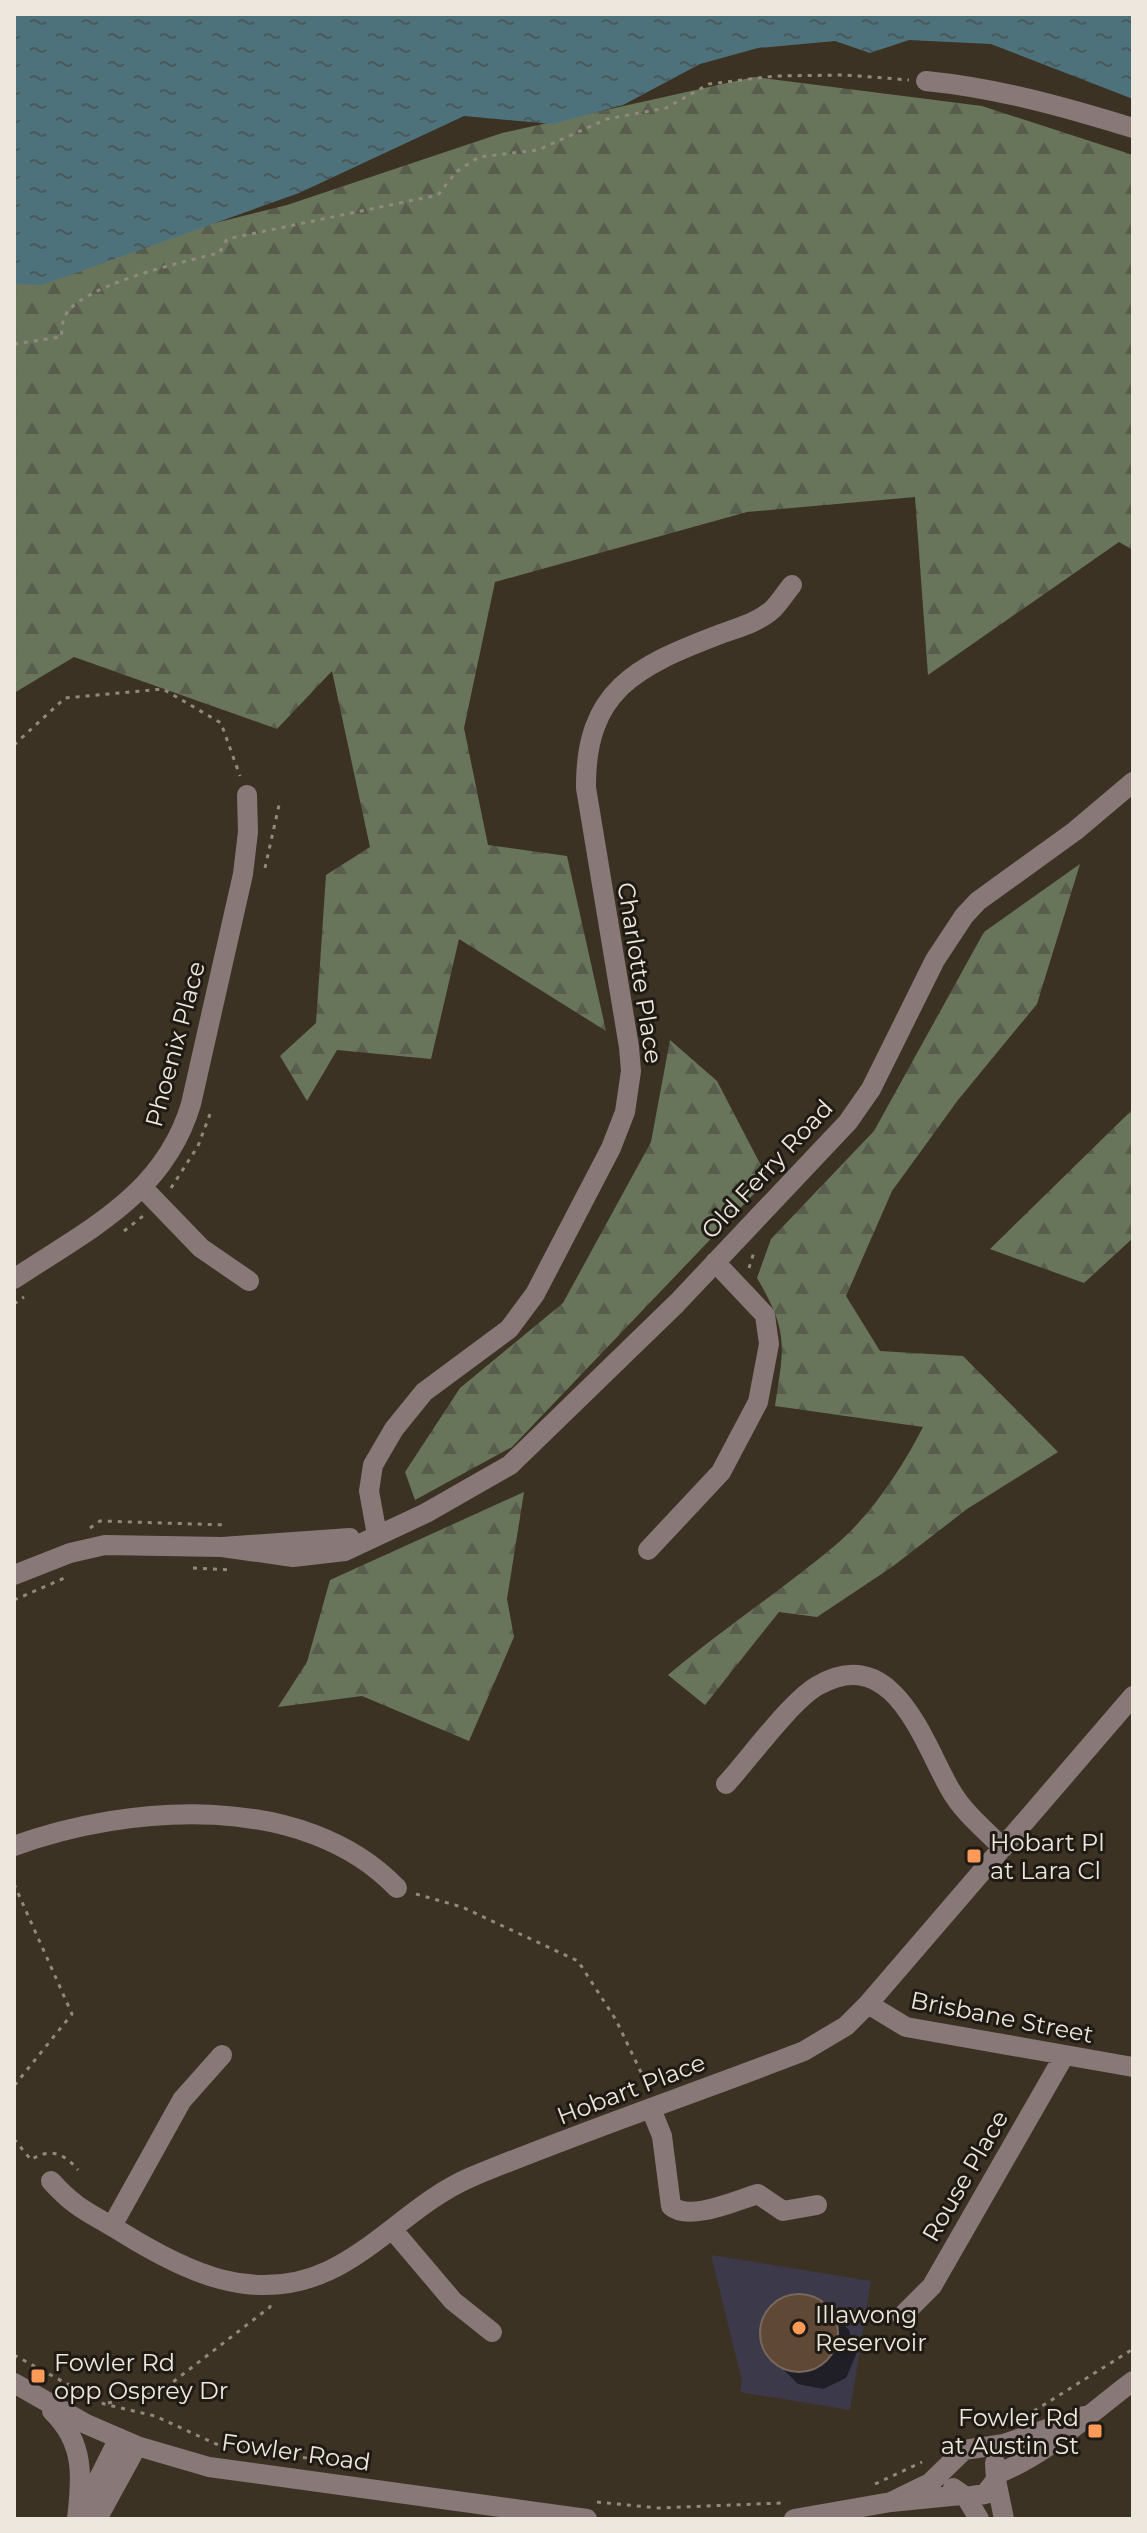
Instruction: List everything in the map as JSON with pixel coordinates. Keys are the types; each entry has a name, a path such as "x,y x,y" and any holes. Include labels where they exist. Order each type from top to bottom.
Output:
{"street":[{"path":"926,81 965,85 1038,101 1133,128"},
{"name":"Charlotte Place","path":"377,1535 370,1478 383,1446 424,1392 496,1340 522,1314 594,1182 625,1112 631,1071 629,1047 586,788 585,763 602,714 612,694 636,671 671,652 750,623 772,610 792,585"},
{"name":"Old Ferry Road","path":"14,1575 70,1553 105,1545 222,1547 264,1555 313,1557 345,1551 426,1513 510,1465 715,1262 861,1105 935,960 964,916 978,901 1075,831 1133,782"},
{"name":"Phoenix Place","path":"14,1279 144,1189 171,1152 191,1104 243,874 248,832 247,795"},
{"path":"144,1189 207,1254 249,1281"},
{"path":"648,1550 721,1472 758,1402 769,1344 765,1315 715,1262"},
{"path":"726,1784 808,1693 832,1680 860,1675 892,1690 922,1734 950,1791 1003,1848"},
{"name":"Hobart Place","path":"51,2181 74,2206 204,2277 236,2284 270,2285 327,2271 454,2185 815,2046 846,2026 1133,1696"},
{"path":"14,1846 106,1819 208,1814 264,1823 336,1842 372,1864 397,1888"},
{"name":"Brisbane Street","path":"868,2004 906,2027 1133,2067"},
{"path":"112,2226 182,2100 222,2055"},
{"name":"Rouse Place","path":"902,2316 932,2286 1064,2056"},
{"path":"654,2108 662,2136 671,2206 675,2209 687,2213 758,2194 783,2211 817,2205"},
{"path":"392,2229 453,2301 492,2332"},
{"path":"790,2511 985,2494 997,2477 1065,2435 1084,2416 1133,2381"},
{"name":"Fowler Road","path":"14,2383 43,2403 128,2442 238,2472 588,2510"},
{"path":"43,2403 59,2419 79,2455 81,2481 78,2519"},
{"path":"891,2502 930,2483 964,2450 1017,2441 1084,2416"},
{"path":"78,2519 128,2442"},
{"path":"97,2519 128,2442"},
{"path":"977,2449 993,2460 1004,2519"},
{"path":"951,2462 949,2481 964,2496 979,2519"}],"path":[{"path":"14,344 61,337 64,317 82,300 160,269 219,253 227,239 438,195 456,172 479,157 538,150 607,119 666,108 709,84 775,76 846,75 926,81"},
{"path":"14,745 65,698 163,689 221,723 247,795"},
{"path":"737,1282 749,1268 757,1241"},
{"path":"184,1566 242,1571"},
{"path":"14,1600 74,1572"},
{"path":"14,1884 72,2014 14,2086"},
{"path":"397,1888 462,1907 578,1961 616,2020 654,2108"},
{"path":"14,2139 31,2160 41,2154 56,2153 78,2170"},
{"path":"104,2404 160,2392 270,2307 270,2285"},
{"path":"1026,2417 1133,2349"},
{"path":"14,2355 104,2404 155,2416 216,2444 365,2467"},
{"path":"865,2487 925,2460"},
{"path":"588,2510 790,2511"}],"shaded area":[{"path":"711,2255 871,2281 850,2410 740,2392 742,2381"}],"green space":[{"path":"754,77 982,106 1133,155 1133,550 1119,542 928,675 915,497 747,512 495,582 464,728 488,845 567,856 606,1031 459,939 431,1059 337,1050 307,1101 280,1056 316,1023 326,875 370,847 332,671 277,729 74,657 14,693 14,273 287,205 502,133"},
{"path":"1080,864 1037,1004 958,1100 892,1191 846,1296 880,1351 963,1356 1058,1452 967,1509 892,1567 817,1617 779,1612 705,1705 668,1675 846,1536 884,1492 923,1427 775,1406 781,1340 775,1312 757,1278 771,1239 874,1131 984,932"},
{"path":"670,1040 717,1081 768,1179 512,1447 415,1500 405,1472 460,1388 563,1303 651,1142"},
{"path":"1133,1109 1133,1238 1084,1283 990,1249"},
{"path":"524,1492 507,1599 514,1637 469,1741 362,1696 278,1707 307,1662 330,1580"}],"water":[{"path":"14,14 1133,14 1133,99 991,44 909,40 870,53 835,41 758,48 700,64 623,105 553,124 464,116 299,193 42,285 14,284"}],"building":[{"name":"Illawong Reservoir","path":"791,2294 807,2294 821,2300 832,2311 838,2333 832,2355 821,2366 807,2372 791,2372 777,2366 766,2355 760,2341 760,2325 766,2311 777,2300"}],"place":[{"name":"Hobart Pl at Lara Cl","path":"974,1856"},
{"name":"Illawong Reservoir","path":"799,2328"},
{"name":"Fowler Rd opp Osprey Dr","path":"38,2376"},
{"name":"Fowler Rd at Austin St","path":"1095,2431"}]}
